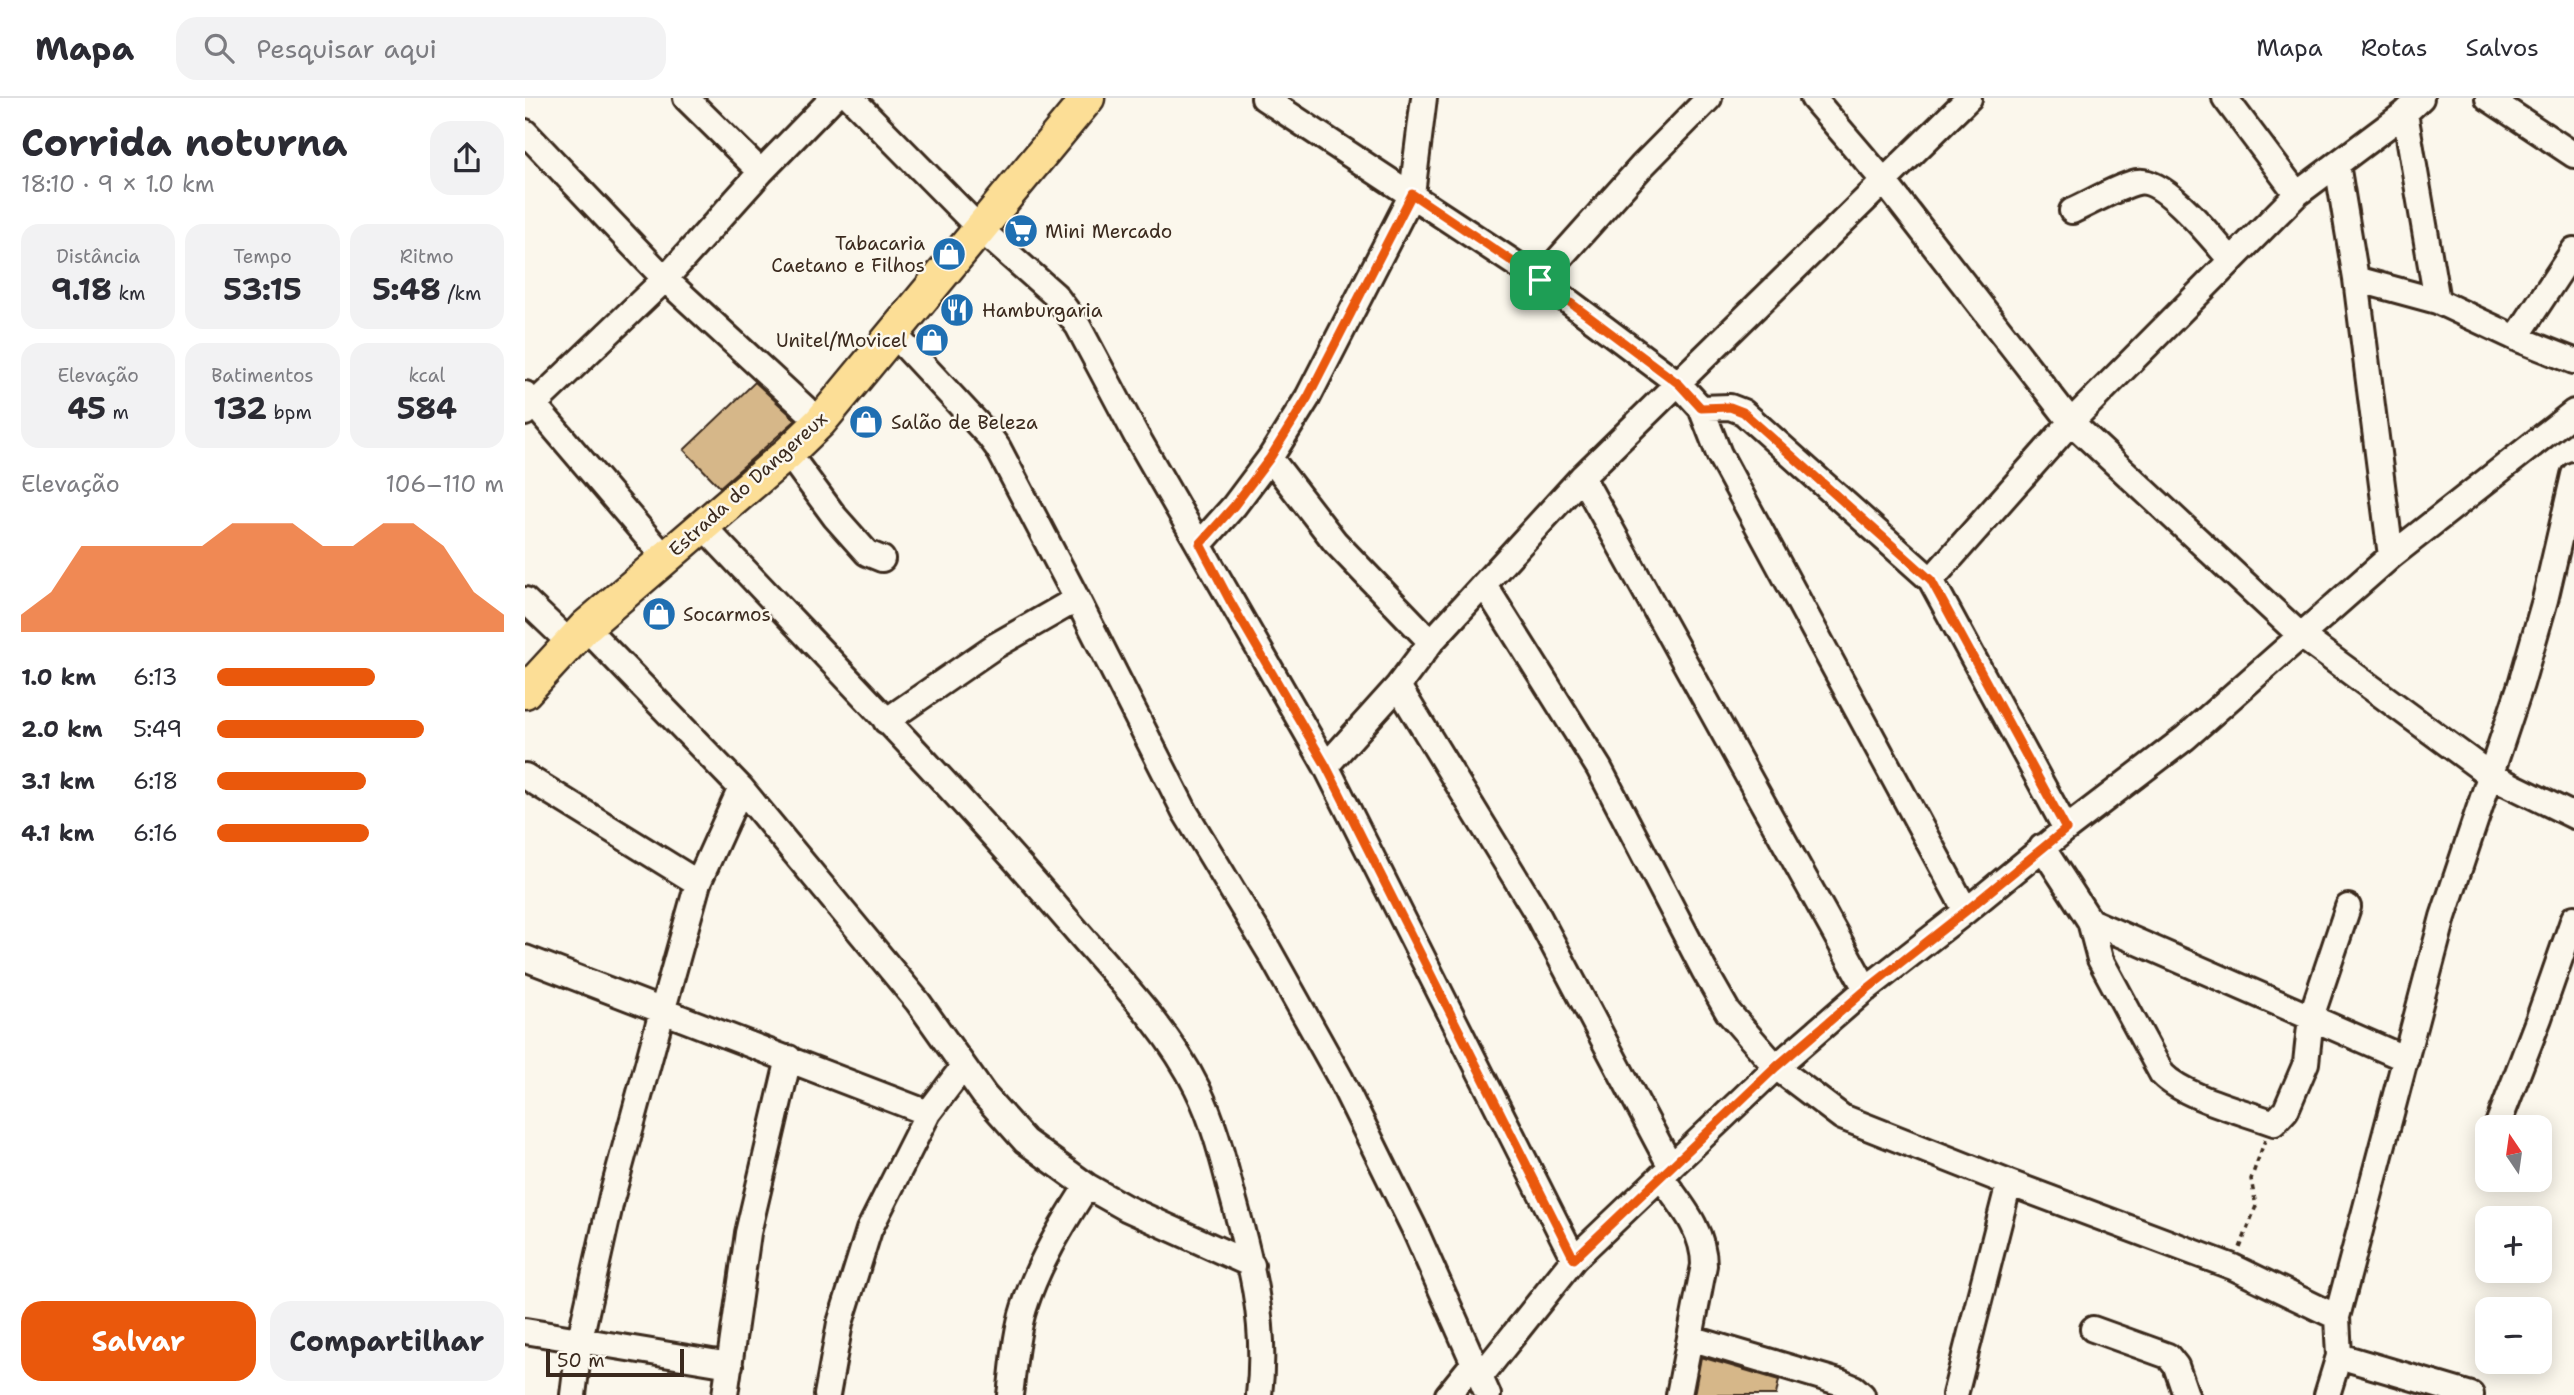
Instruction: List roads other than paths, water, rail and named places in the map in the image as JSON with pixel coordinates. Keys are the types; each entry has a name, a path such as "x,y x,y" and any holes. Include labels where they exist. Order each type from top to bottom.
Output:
{"main road":[{"name":"Estrada do Dangereux","path":"525,692 578,635 788,453 820,422 1088,98"}],"street":[{"path":"686,98 761,172"},
{"path":"666,559 528,404 665,279 761,172 833,98"},
{"path":"851,98 979,228 1055,295 1067,309 1230,601 1326,766 1574,1259"},
{"path":"1264,98 1540,280 1679,384 1701,408 1719,454 1966,911"},
{"path":"1200,544 1234,506 1270,458 1308,397 1412,194 1424,98"},
{"path":"1540,280 1642,166 1709,98"},
{"path":"1813,98 1883,180 2071,422 2300,635 2490,775 2574,816"},
{"path":"1326,766 1398,686 1431,642 1485,586 1581,477 1969,98"},
{"path":"2225,98 2297,194"},
{"path":"2488,98 2574,155"},
{"path":"1931,580 2071,422 2297,194 2413,106"},
{"path":"2413,106 2437,301"},
{"path":"525,132 665,279 820,422"},
{"path":"2337,164 2356,279 2391,556"},
{"path":"2072,211 2139,181 2157,186 2175,200 2231,260"},
{"path":"2516,338 2574,250"},
{"path":"2356,279 2437,301 2516,338 2574,361"},
{"path":"893,333 989,436 1077,599 1185,812 1269,951 1340,1078 1414,1228 1480,1379"},
{"path":"1701,408 1730,407 1743,412 1931,580 2066,829"},
{"path":"1448,1395 1480,1379 1574,1259 1776,1067 1867,989 2042,847 2185,738 2391,556 2574,412"},
{"path":"788,453 835,517 867,553 882,559"},
{"path":"1270,458 1335,542 1431,642"},
{"path":"2327,1395 2339,1356 2337,1317 2443,917 2521,684 2542,612 2574,475"},
{"path":"1581,477 1867,989"},
{"path":"702,525 1011,855 1143,1009 1171,1046 1196,1086 1211,1117 1252,1265 1262,1329 1259,1395"},
{"path":"1485,586 1599,768 1703,970 1728,1012 1776,1067 1842,1117 2233,1267 2337,1317"},
{"path":"886,721 995,646 1077,599"},
{"path":"525,600 578,635 741,788 918,1002 1004,1120 1025,1140 1087,1186 1126,1208 1252,1265"},
{"path":"1398,686 1535,910 1691,1219 1704,1250 1704,1265 1679,1395"},
{"path":"525,776 698,883"},
{"path":"573,1395 580,1339 612,1196 662,1012 698,883 741,788"},
{"path":"2042,847 2090,921 2100,959 2162,1074 2172,1084 2187,1091 2274,1123 2286,1110 2306,1063 2311,1017 2349,907"},
{"path":"2502,1115 2574,918"},
{"path":"2090,921 2406,1059"},
{"path":"525,958 928,1113"},
{"path":"725,1395 750,1220 789,1058"},
{"path":"827,1395 840,1323 869,1230 928,1113 963,1067"},
{"path":"1955,1395 2009,1183"},
{"path":"1010,1395 1023,1309 1058,1232 1087,1186"},
{"path":"2093,1329 2168,1356 2180,1374 2186,1395"},
{"path":"525,1331 730,1365"},
{"path":"1690,1338 1842,1382 1862,1395"},
{"path":"2339,1356 2471,1395"}],"place":[{"name":"Mini Mercado","path":"1021,231"},
{"name":"Tabacaria Caetano e Filhos","path":"949,254"},
{"name":"Hamburgaria","path":"957,310"},
{"name":"Unitel/Movicel","path":"932,340"},
{"name":"Salão de Beleza","path":"866,422"},
{"name":"Socarmos","path":"659,614"}]}
